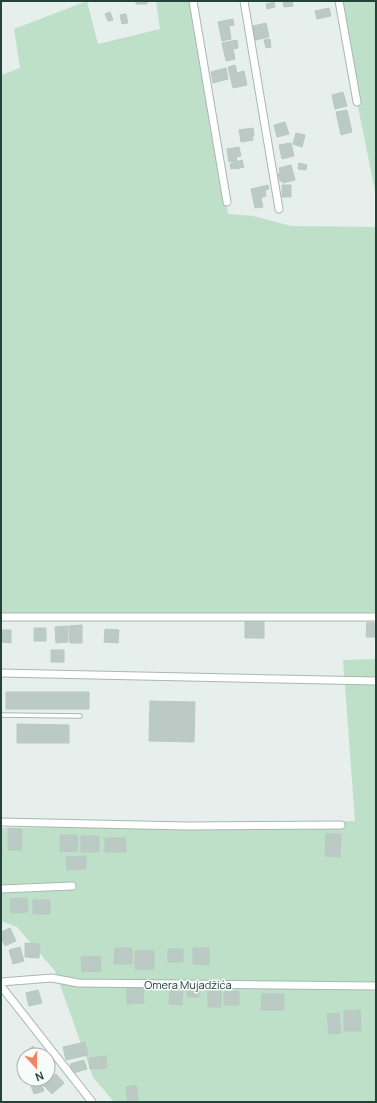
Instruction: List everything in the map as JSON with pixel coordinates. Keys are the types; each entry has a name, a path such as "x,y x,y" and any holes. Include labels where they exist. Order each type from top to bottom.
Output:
{"street":[{"path":"193,1 227,202"},
{"path":"244,1 279,209"},
{"path":"339,1 357,102"},
{"path":"1,617 376,617"},
{"path":"1,673 376,681"},
{"path":"1,822 187,826 341,825"},
{"path":"1,889 72,886"},
{"name":"Omera Mujadžića","path":"1,982 52,978 78,983 376,986"},
{"path":"1,986 92,1102"}],"lane":[{"path":"1,715 80,716"}],"green space":[{"path":"87,1 98,44 160,29 156,1 193,1 228,214 254,216 291,226 376,227 376,619 1,617 1,75 20,68 14,29"},
{"path":"339,1 376,1 376,196 357,102"},
{"path":"376,659 376,1102 114,1102 93,1077 55,971 17,927 1,921 1,828 355,821 343,660"}],"building":[{"path":"136,1 147,1 147,4 136,4"},
{"path":"283,1 292,1 293,6 284,7"},
{"path":"274,2 275,7 267,9 266,4"},
{"path":"329,8 331,16 317,19 315,11"},
{"path":"110,12 113,20 108,21 105,14"},
{"path":"126,14 128,23 122,24 120,15"},
{"path":"233,19 234,25 229,26 231,39 222,41 218,22"},
{"path":"266,23 269,37 252,41 249,27"},
{"path":"270,39 271,47 266,48 264,40"},
{"path":"237,40 238,48 233,49 235,59 226,61 222,43"},
{"path":"235,65 237,73 244,71 247,85 233,88 228,67"},
{"path":"226,68 228,79 213,83 211,72"},
{"path":"343,92 347,106 335,109 332,95"},
{"path":"347,110 352,132 341,135 336,112"},
{"path":"285,122 289,134 277,137 274,125"},
{"path":"253,128 253,140 241,142 239,130"},
{"path":"296,133 305,135 302,147 293,144"},
{"path":"291,143 294,156 282,159 279,145"},
{"path":"239,147 241,156 236,157 237,161 229,162 227,149"},
{"path":"242,160 244,167 231,169 230,164"},
{"path":"299,163 307,165 306,170 298,169"},
{"path":"291,165 295,180 283,183 280,181 278,174 280,173 279,168"},
{"path":"268,185 269,189 265,190 266,196 261,198 263,207 255,208 251,189"},
{"path":"282,185 291,185 291,197 282,197"},
{"path":"264,620 264,638 245,638 245,621"},
{"path":"367,622 376,623 376,637 366,637"},
{"path":"82,625 82,643 70,643 69,626"},
{"path":"68,626 68,642 56,643 55,627"},
{"path":"34,628 46,628 46,641 34,641"},
{"path":"105,629 119,630 118,643 104,642"},
{"path":"1,630 11,630 11,643 1,642"},
{"path":"51,650 64,650 64,662 51,662"},
{"path":"6,692 89,692 89,709 6,709"},
{"path":"150,701 195,702 194,742 149,741"},
{"path":"17,724 69,725 69,743 17,743"},
{"path":"8,828 22,829 21,850 8,850"},
{"path":"326,834 341,834 340,857 325,856"},
{"path":"60,835 77,835 78,851 60,852"},
{"path":"81,836 99,836 99,852 81,852"},
{"path":"105,838 125,838 126,852 105,852"},
{"path":"86,856 86,869 67,870 66,857"},
{"path":"27,898 28,912 11,913 10,899"},
{"path":"33,900 50,900 50,914 33,914"},
{"path":"10,928 16,941 5,946 1,937 1,932"},
{"path":"25,943 40,944 39,958 25,957"},
{"path":"20,947 24,961 13,964 9,950"},
{"path":"115,948 132,948 132,964 114,964"},
{"path":"193,948 209,948 209,965 193,964"},
{"path":"168,949 183,949 183,962 168,962"},
{"path":"135,951 154,951 154,969 135,969"},
{"path":"100,956 101,971 82,972 81,957"},
{"path":"127,988 143,988 144,1003 127,1004"},
{"path":"170,989 183,990 182,1005 169,1004"},
{"path":"38,990 42,1003 29,1006 26,993"},
{"path":"187,990 199,990 199,997 187,997"},
{"path":"208,991 221,991 221,1007 208,1007"},
{"path":"239,991 239,1005 224,1005 224,992"},
{"path":"262,994 284,994 284,1010 261,1010"},
{"path":"360,1010 361,1031 344,1031 344,1011"},
{"path":"339,1013 341,1033 329,1034 327,1014"},
{"path":"85,1042 88,1055 66,1060 63,1047"},
{"path":"106,1056 107,1068 90,1069 89,1058"},
{"path":"84,1060 87,1069 73,1073 70,1064"},
{"path":"56,1074 64,1083 52,1094 45,1087 56,1087"},
{"path":"136,1085 138,1100 128,1102 126,1087"},
{"path":"31,1087 42,1087 44,1091 34,1094"}]}
